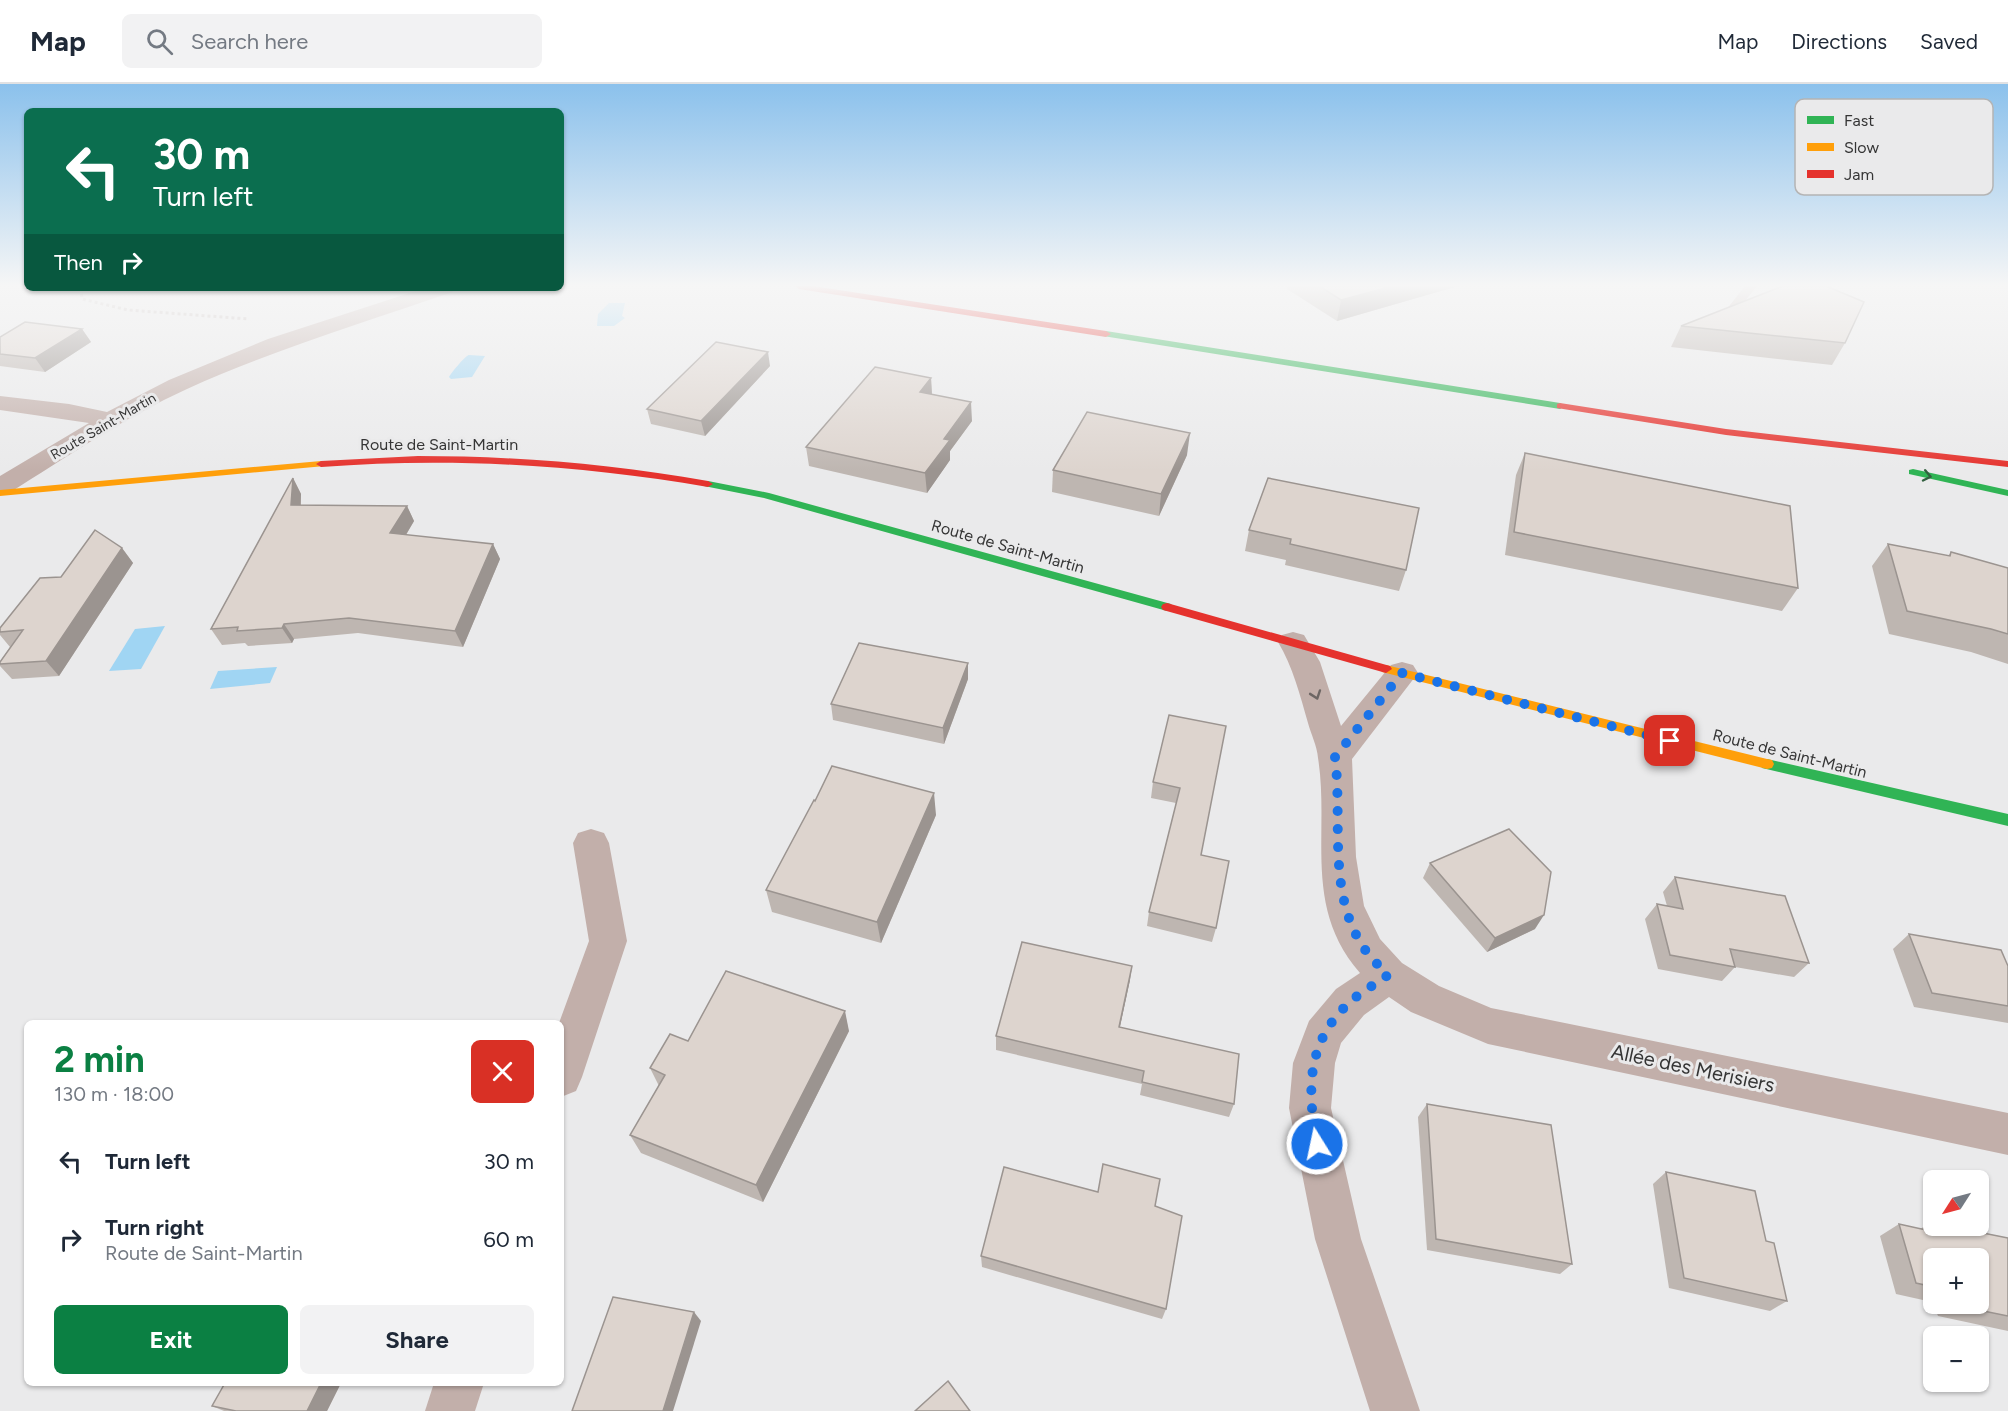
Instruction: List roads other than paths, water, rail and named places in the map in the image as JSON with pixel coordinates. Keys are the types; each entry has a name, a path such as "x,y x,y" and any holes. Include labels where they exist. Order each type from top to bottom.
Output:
{"street":[{"name":"Route Saint-Martin","path":"0,487 110,420 177,385 267,348"},
{"path":"1192,348 1726,432 2008,464"},
{"path":"0,403 69,411 110,420"},
{"path":"1726,432 1862,461"},
{"name":"Route de Saint-Martin","path":"0,494 349,461 501,458 639,471 765,495 1402,673 1822,778 2001,817"},
{"path":"1895,469 2008,493"},
{"name":"Allée des Merisiers","path":"1293,642 1305,662 1335,757 1341,890 1353,926 1366,951 1388,975 1425,999 1488,1026 2008,1134"},
{"path":"1335,757 1402,673"},
{"path":"564,1068 608,941 591,843"},
{"path":"1388,975 1350,1002 1323,1034 1314,1063 1310,1108 1338,1239 1395,1411"},
{"path":"450,1411 458,1386"}],"water":[{"path":"469,355 485,356 472,377 451,379 449,377 452,372"},
{"path":"165,626 141,669 109,671 135,629"},
{"path":"277,667 270,683 210,689 218,671"}]}
